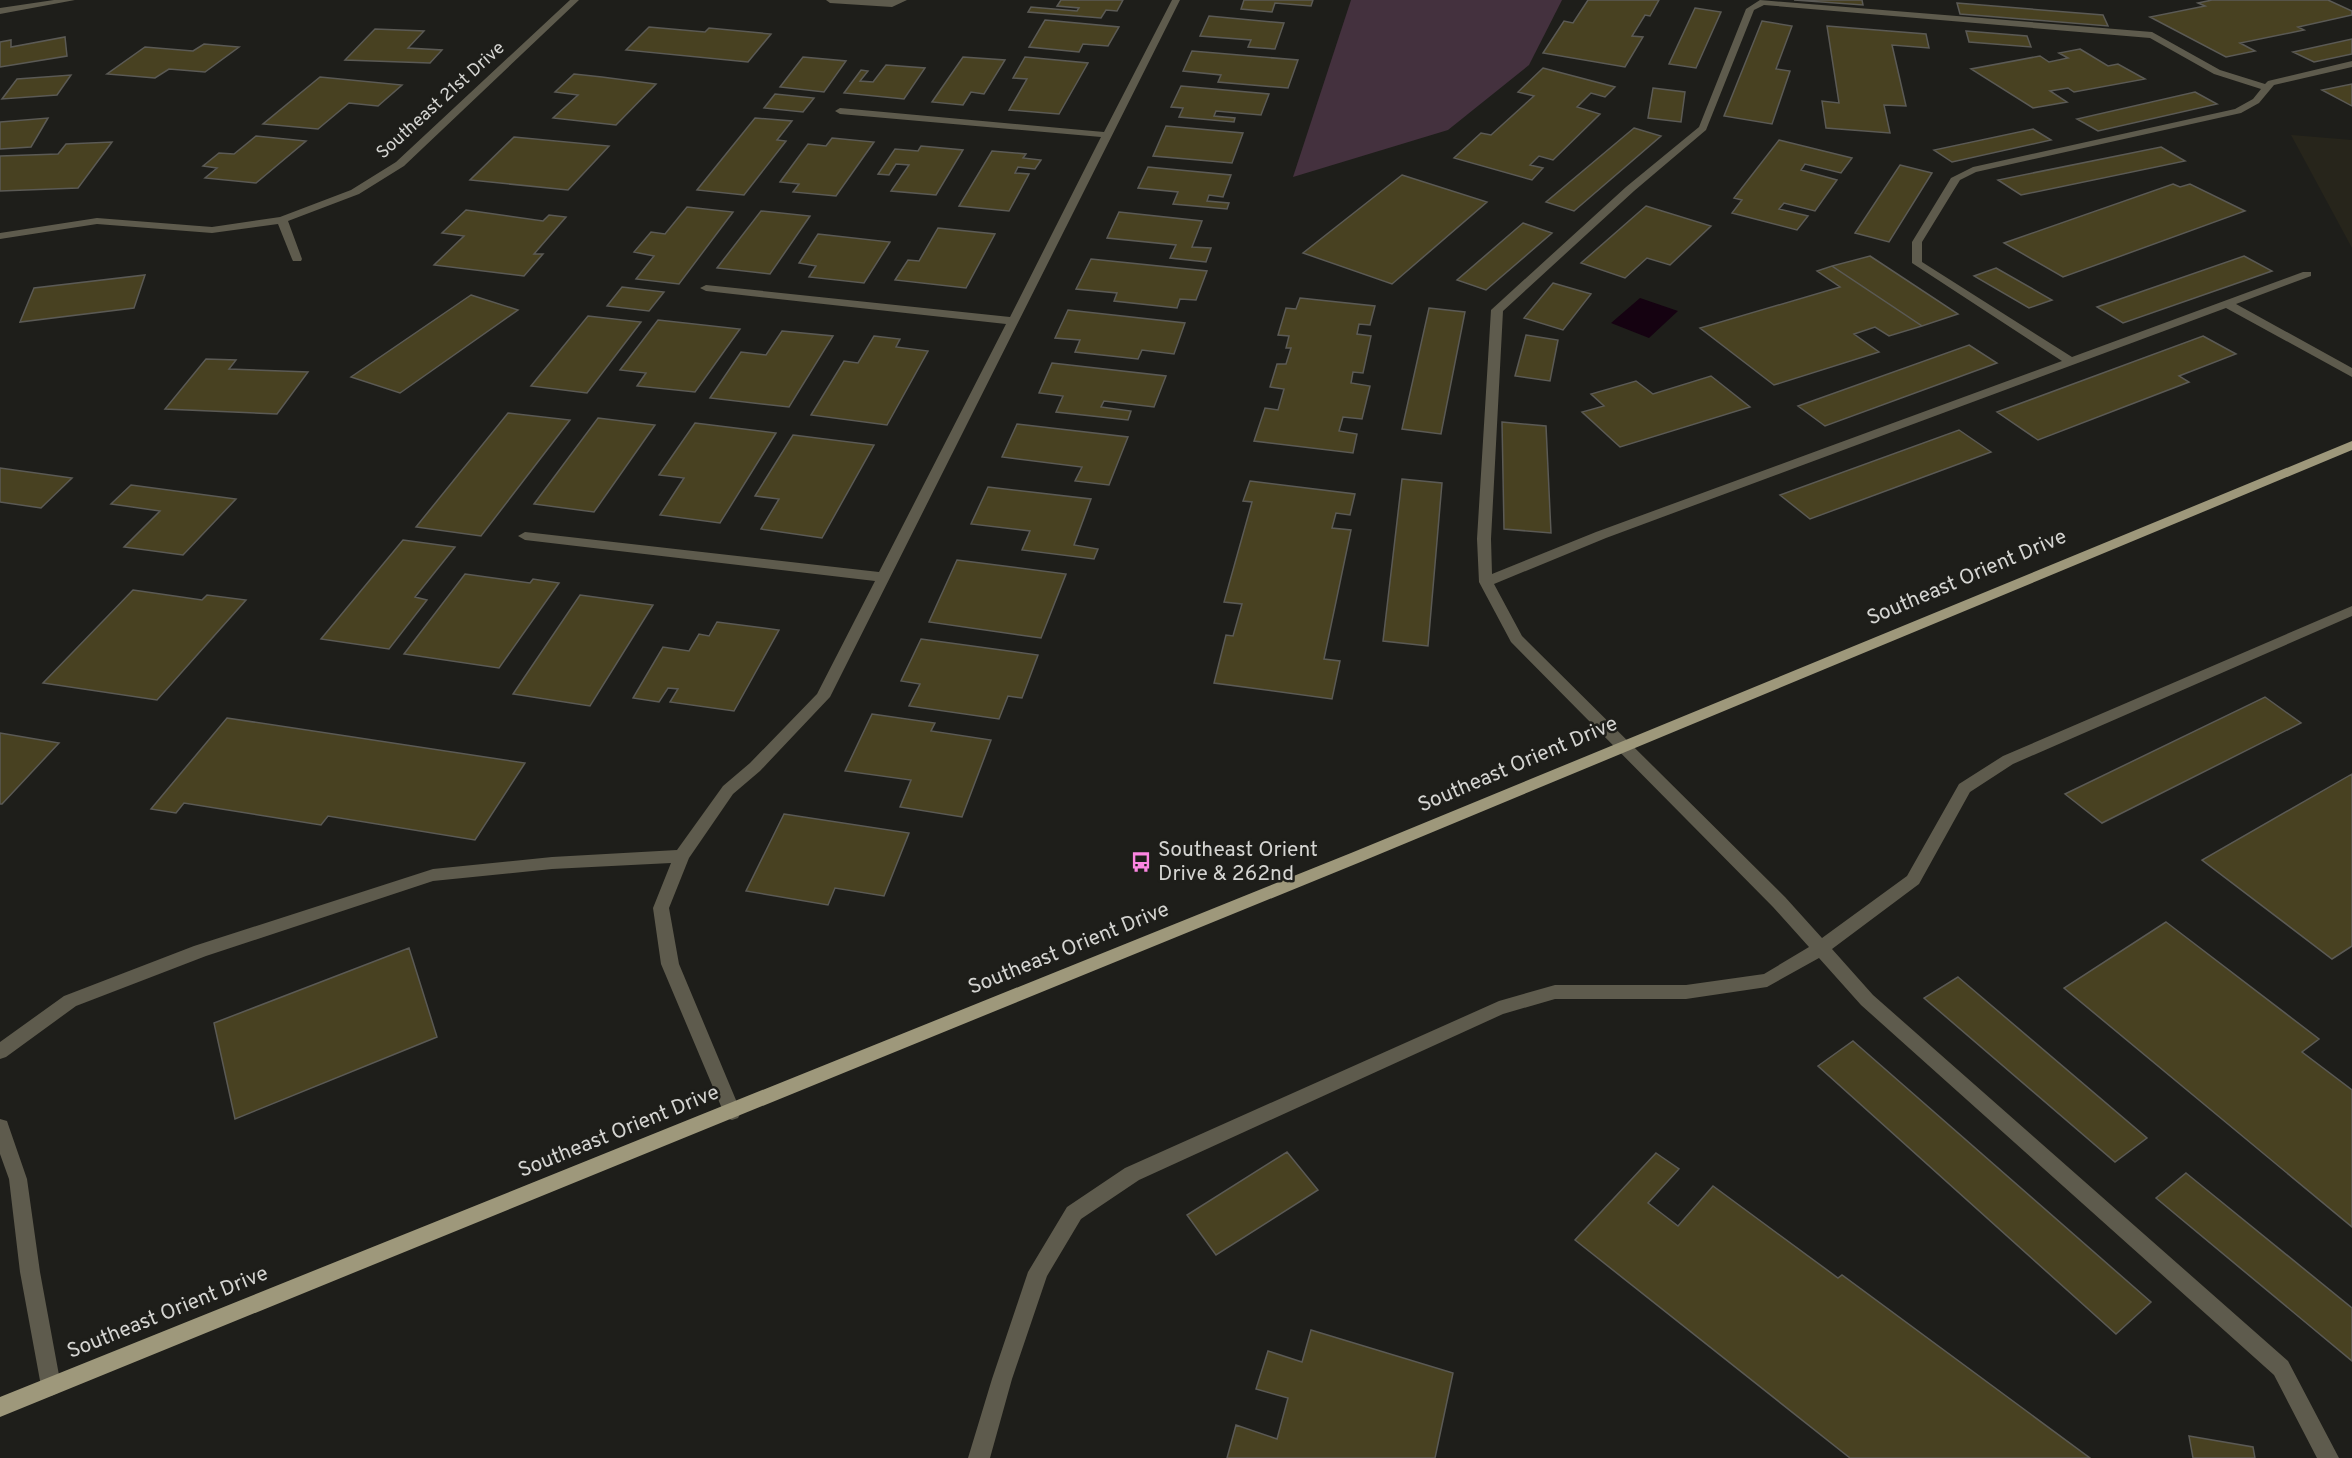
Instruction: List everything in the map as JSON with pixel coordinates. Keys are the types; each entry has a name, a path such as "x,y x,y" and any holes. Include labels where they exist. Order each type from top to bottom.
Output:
{"main road":[{"name":"Southeast Orient Drive","path":"0,1407 732,1112 1626,746 2352,445"}],"street":[{"path":"0,11 72,0"},
{"name":"Southeast 21st Drive","path":"0,236 97,221 212,230 282,220 355,192 400,164 575,0"},
{"path":"830,0 892,4 903,0"},
{"path":"732,1112 670,964 661,908 682,856 728,790 755,767 823,697 1176,0"},
{"path":"2265,87 2217,72 2152,35 1762,2 1750,9 1703,128 1621,197 1497,310 1484,539 1486,582 1516,639 1626,746 1779,902 1868,1000 2281,1368 2328,1458"},
{"path":"2072,362 1917,263 1917,242 1956,178 1973,170 2238,111 2256,100 2265,87 2288,78 2352,64"},
{"path":"840,111 1107,135"},
{"path":"282,220 297,259"},
{"path":"1486,582 1601,536 2307,274"},
{"path":"706,288 1013,321"},
{"path":"2227,304 2352,373"},
{"path":"525,536 883,577"},
{"path":"979,1458 1002,1378 1038,1272 1074,1213 1132,1174 1499,1008 1555,992 1686,992 1767,980 1821,948 1913,880 1964,789 2008,760 2352,611"},
{"path":"0,1052 70,1001 200,951 433,875 552,863 682,856"},
{"path":"0,1127 18,1179 30,1272 51,1386"}],"shaded area":[{"path":"1351,0 1562,0 1529,65 1448,130 1293,177"},
{"path":"2291,135 2352,140 2352,248"},
{"path":"1640,298 1678,311 1649,338 1611,323"}],"building":[{"path":"1061,0 1123,0 1117,11 1106,10 1101,18 1028,12 1031,7 1077,11 1079,8 1057,6"},
{"path":"1244,0 1313,0 1311,6 1275,3 1272,12 1241,9"},
{"path":"1588,0 1659,0 1650,16 1645,15 1632,36 1643,37 1625,67 1543,53 1564,21 1573,23"},
{"path":"1794,0 1862,0 1863,5"},
{"path":"2212,0 2328,0 2352,11 2352,15 2298,27 2304,30 2240,43 2255,51 2226,57 2150,17 2205,6 2198,3"},
{"path":"1957,3 2103,15 2108,26 1960,14"},
{"path":"1695,8 1721,12 1696,68 1669,64"},
{"path":"1209,16 1284,23 1275,49 1248,47 1251,40 1200,36"},
{"path":"1045,20 1119,27 1108,46 1083,44 1079,52 1029,47"},
{"path":"1762,21 1792,26 1776,69 1790,71 1772,124 1724,116"},
{"path":"1827,26 1926,34 1929,48 1892,45 1906,106 1884,105 1890,133 1826,128 1822,101 1839,103"},
{"path":"649,27 705,32 709,28 771,34 748,62 626,50"},
{"path":"375,29 424,31 408,48 442,50 430,63 345,60"},
{"path":"1966,31 2027,36 2031,47 1969,42"},
{"path":"65,37 67,56 0,67 0,42 11,40 11,47"},
{"path":"2352,39 2352,54 2314,62 2293,52"},
{"path":"204,44 239,47 205,72 169,69 155,78 107,74 145,47 193,51"},
{"path":"2080,49 2108,66 2118,64 2145,79 2074,92 2068,88 2050,91 2067,102 2033,108 1971,69 2040,56 2049,62 2068,58 2059,53"},
{"path":"1192,51 1298,60 1288,88 1218,82 1221,75 1183,71"},
{"path":"803,57 846,61 824,92 780,87"},
{"path":"963,57 1005,60 984,94 971,92 963,105 932,102"},
{"path":"1025,57 1088,63 1059,114 1009,110 1027,79 1013,78"},
{"path":"886,65 925,68 904,99 844,93 861,70 868,71 860,81 873,82"},
{"path":"1543,68 1615,87 1605,97 1591,93 1577,107 1600,114 1553,160 1539,156 1530,165 1543,168 1532,180 1454,158 1481,133 1491,135 1534,96 1518,92"},
{"path":"574,74 656,84 616,125 553,118 578,95 555,92"},
{"path":"71,75 57,95 2,99 17,79"},
{"path":"320,77 402,85 378,106 349,103 318,129 263,124"},
{"path":"2352,84 2352,106 2322,90"},
{"path":"1181,86 1269,94 1261,115 1216,111 1214,116 1235,118 1234,122 1179,117 1183,108 1171,107"},
{"path":"1653,88 1685,92 1681,122 1648,118"},
{"path":"2195,92 2217,104 2098,131 2077,119"},
{"path":"775,94 814,98 803,112 764,108"},
{"path":"48,118 31,147 0,149 0,122"},
{"path":"755,118 792,121 777,140 786,141 744,195 697,190"},
{"path":"1166,126 1243,133 1232,163 1153,156"},
{"path":"1634,128 1661,136 1574,211 1546,202"},
{"path":"2033,129 2051,140 1952,162 1934,150"},
{"path":"256,136 306,141 256,183 205,178 217,168 203,166 219,153 234,154"},
{"path":"514,137 609,146 568,190 470,180"},
{"path":"832,138 874,142 836,196 793,192 799,184 780,182 808,144 826,146"},
{"path":"1779,140 1852,158 1841,173 1805,164 1801,170 1837,180 1815,211 1784,203 1779,209 1808,216 1797,230 1732,213 1742,200 1734,198"},
{"path":"112,142 78,188 0,191 0,156 58,154 66,144"},
{"path":"921,146 963,150 936,195 891,191 909,165 896,164 889,175 878,174 895,149 918,151"},
{"path":"2161,147 2185,161 2021,195 1998,180"},
{"path":"992,151 1026,154 1023,158 1041,160 1035,169 1018,167 1015,173 1029,174 1009,211 959,206"},
{"path":"1900,165 1932,173 1889,242 1855,233"},
{"path":"1148,167 1231,175 1223,197 1209,195 1207,201 1229,203 1227,209 1173,204 1178,192 1138,188"},
{"path":"1402,175 1487,202 1392,284 1303,253"},
{"path":"2173,184 2180,187 2190,184 2245,211 2063,277 2004,243"},
{"path":"1646,206 1711,226 1670,265 1647,258 1625,278 1581,263"},
{"path":"687,207 733,212 679,284 636,279 654,256 634,252 651,232 665,234"},
{"path":"466,210 543,221 549,215 566,217 534,254 543,254 524,276 434,265 464,236 442,233"},
{"path":"761,211 810,216 770,274 717,268"},
{"path":"1119,212 1202,221 1192,247 1211,248 1206,262 1170,258 1176,245 1107,238"},
{"path":"1523,223 1552,233 1486,290 1457,280"},
{"path":"938,228 995,234 966,288 895,280 908,260 919,261"},
{"path":"818,234 890,242 864,283 809,277 816,266 799,263"},
{"path":"1870,256 1958,314 1922,326 1832,266"},
{"path":"2244,256 2272,271 2123,323 2097,307"},
{"path":"1091,259 1207,271 1196,300 1180,299 1177,308 1114,301 1117,293 1076,289"},
{"path":"1832,266 1922,326 1889,336 1875,327 1854,334 1879,352 1774,385 1700,328 1840,287 1817,271"},
{"path":"1996,268 2052,300 2029,308 1974,276"},
{"path":"145,275 134,308 20,322 34,288"},
{"path":"1553,283 1591,294 1563,330 1524,318"},
{"path":"622,287 664,292 649,311 607,306"},
{"path":"471,295 518,310 400,393 351,377"},
{"path":"1300,298 1375,306 1370,325 1359,324 1357,334 1371,336 1363,373 1353,372 1351,383 1370,386 1362,419 1343,417 1339,431 1357,434 1353,453 1254,441 1265,408 1278,410 1284,389 1270,387 1277,364 1286,364 1291,348 1286,348 1289,336 1278,335 1286,308 1296,309"},
{"path":"1429,308 1465,312 1441,434 1402,429"},
{"path":"1068,310 1185,323 1174,354 1142,350 1138,359 1075,352 1080,340 1055,338"},
{"path":"588,316 641,322 587,393 531,386"},
{"path":"658,320 740,329 695,392 637,386 646,373 620,370"},
{"path":"782,331 833,336 789,407 710,398 741,352 766,355"},
{"path":"1526,335 1558,340 1550,381 1515,376"},
{"path":"874,336 900,339 896,347 928,351 887,425 811,415 844,361 858,363"},
{"path":"2203,336 2236,354 2179,376 2189,382 2038,440 1997,412"},
{"path":"1969,345 1997,363 1825,426 1798,406"},
{"path":"206,359 236,360 229,369 308,372 277,414 165,409"},
{"path":"1052,363 1166,376 1154,407 1104,401 1101,407 1131,411 1128,420 1056,412 1063,396 1039,393"},
{"path":"1711,376 1750,407 1620,447 1582,412 1604,406 1591,394 1636,381 1653,394"},
{"path":"508,413 570,420 481,536 416,527"},
{"path":"598,418 655,425 594,512 534,504"},
{"path":"1502,422 1546,426 1551,533 1504,529"},
{"path":"695,423 776,433 720,523 660,515 684,478 659,475"},
{"path":"1017,424 1128,437 1109,485 1075,481 1082,467 1002,457"},
{"path":"1959,430 1991,452 1810,519 1780,495"},
{"path":"793,435 874,445 822,538 761,529 779,499 755,496"},
{"path":"0,468 72,478 41,508 0,502"},
{"path":"1402,479 1442,483 1428,646 1383,641"},
{"path":"1250,481 1355,494 1350,515 1336,513 1332,528 1351,530 1324,659 1340,661 1332,699 1214,683 1226,635 1233,636 1242,604 1224,602 1252,502 1243,501"},
{"path":"131,485 236,499 183,555 124,547 160,511 111,504"},
{"path":"988,487 1091,499 1074,545 1098,549 1094,559 1022,550 1030,531 971,524"},
{"path":"403,540 455,547 415,597 427,600 389,649 321,639"},
{"path":"957,560 1066,574 1041,638 929,622"},
{"path":"465,574 530,583 533,579 559,583 499,668 404,654"},
{"path":"133,590 202,600 207,595 246,600 157,700 43,683"},
{"path":"580,595 653,605 590,706 513,694"},
{"path":"717,622 779,630 734,711 670,702 678,689 668,688 659,702 633,698 663,647 689,651 699,634 709,636"},
{"path":"921,639 1038,655 1022,698 1008,696 999,719 909,706 920,684 901,681"},
{"path":"2265,697 2301,723 2102,823 2065,794"},
{"path":"872,714 935,723 931,731 991,740 962,817 900,807 911,780 845,771"},
{"path":"227,718 525,763 475,840 328,816 321,825 184,803 176,813 151,809"},
{"path":"0,733 59,743 2,804 0,804"},
{"path":"2352,774 2352,946 2332,959 2202,860"},
{"path":"784,814 909,833 884,896 835,888 828,905 746,891"},
{"path":"2166,922 2319,1039 2302,1052 2352,1090 2352,1227 2064,988"},
{"path":"409,948 437,1037 235,1119 214,1023"},
{"path":"1958,977 2147,1138 2115,1162 1924,998"},
{"path":"1853,1041 2151,1302 2116,1334 1818,1066"},
{"path":"1287,1152 1318,1190 1216,1255 1187,1215"},
{"path":"1656,1153 1679,1169 1648,1203 1678,1226 1713,1186 1838,1278 1842,1275 2090,1458 1850,1458 1575,1240"},
{"path":"2186,1173 2352,1308 2352,1361 2156,1198"},
{"path":"1311,1330 1453,1373 1435,1458 1227,1458 1236,1425 1277,1439 1288,1398 1256,1389 1268,1351 1302,1362"},
{"path":"2189,1436 2253,1447 2255,1458 2193,1458"}],"place":[{"name":"Southeast Orient Drive & 262nd","path":"1141,862"}]}
